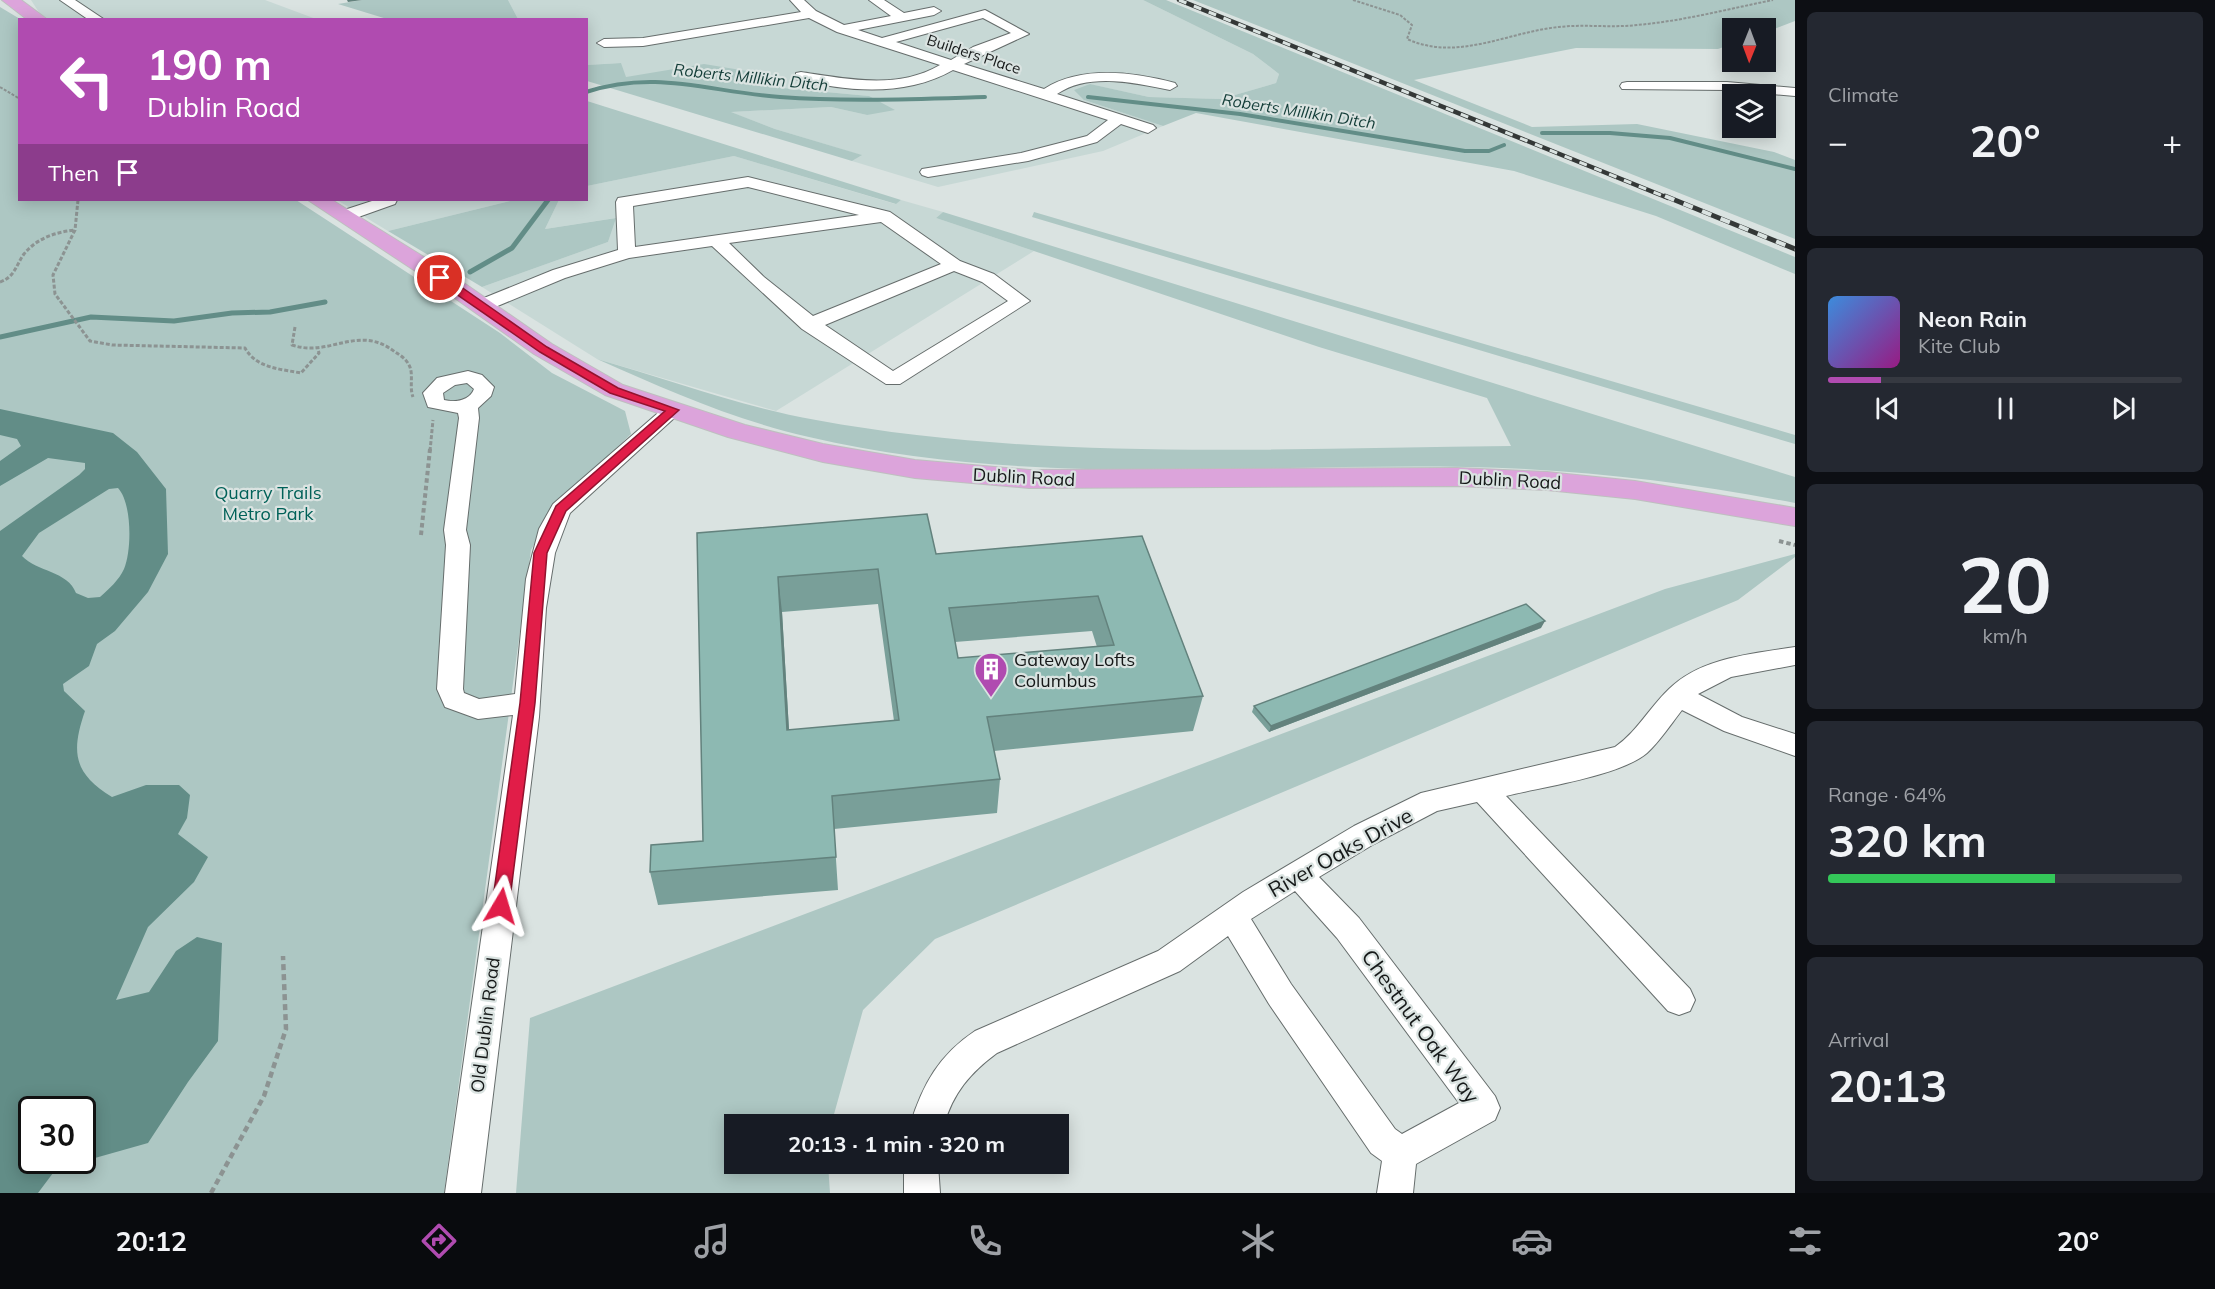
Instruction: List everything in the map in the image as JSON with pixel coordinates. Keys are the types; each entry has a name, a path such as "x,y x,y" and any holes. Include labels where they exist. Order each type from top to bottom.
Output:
{"main road":[{"path":"10,0 37,18"},
{"name":"Dublin Road","path":"320,201 481,306 543,350 614,390 737,431 822,453 915,469 1029,479 1503,478 1635,490 1795,517"}],"street":[{"path":"66,0 96,18"},
{"name":"Builders Place","path":"796,0 811,14 842,28 1148,128"},
{"path":"875,0 902,17"},
{"path":"842,28 947,8 928,0"},
{"path":"604,43 643,42 811,14"},
{"path":"801,76 887,86 932,76 992,44 1023,34 985,14 881,42"},
{"path":"951,22 992,44"},
{"path":"1045,95 1054,88 1079,79 1138,79 1170,86"},
{"path":"1627,86 1727,87 1795,92"},
{"path":"928,172 1022,158 1092,139 1119,119"},
{"path":"627,254 624,202 748,182 884,216 954,265 988,278 1021,301 893,380 809,325 746,272 716,240"},
{"path":"344,216 386,201"},
{"path":"481,306 559,274 627,254 884,216"},
{"path":"809,325 954,265"},
{"path":"467,405 468,418 455,530 458,545 450,689 454,700 478,709 527,703"},
{"name":"Old Dublin Road","path":"463,1193 527,703 541,553 550,526 561,509 673,410"},
{"name":"River Oaks Drive","path":"930,1114 933,1101 960,1059 986,1042 1169,961 1232,915 1364,835 1431,801 1583,767 1623,754 1638,744 1678,696 1697,681 1726,668 1795,656"},
{"path":"1678,696 1733,724 1795,745"},
{"path":"1482,789 1679,1000"},
{"name":"Chestnut Oak Way","path":"1299,875 1348,928 1483,1108 1400,1154"},
{"path":"1232,915 1280,994 1383,1141 1400,1154 1395,1193"},
{"path":"921,1174 922,1193"}],"path":[{"path":"1353,0 1400,15 1412,26 1407,39 1413,43 1452,50 1554,28 1622,26 1685,20 1773,0"},
{"path":"0,87 18,98"},
{"path":"78,201 75,230 53,275 55,294 83,335 90,341 112,345 245,348 255,361 262,365 300,373 319,353 316,347"},
{"path":"0,282 13,276 23,255 42,238 58,231 75,230"},
{"path":"295,327 292,345 298,348 316,347 351,339 378,339 405,359 410,368 409,386 415,402"},
{"path":"422,535 427,465 434,424 432,415"},
{"path":"1779,541 1795,545"},
{"path":"211,1193 264,1096 286,1029 284,956"}],"shaded area":[{"path":"31,0 265,0 313,18 47,18 40,14"},
{"path":"508,0 1143,0 1253,54 1279,74 1276,83 1221,99 1149,97 1089,84 1084,100 1163,126 1103,151 938,187 852,161 861,155 775,129 730,112 831,107 867,115 869,96 783,88 759,73 625,77 620,63 588,65 588,18 517,18"},
{"path":"734,156 895,204 901,200 943,212 936,218 1034,251 776,411 597,359 482,287 608,242 615,218 545,229 559,201 588,201 588,186"},
{"path":"339,201 510,201 388,231"}],"green space":[{"path":"362,0 508,0 517,18 384,18 338,4"},
{"path":"1143,0 1166,0 1795,257 1795,274 1656,216 1514,171 1196,113 1163,126 1084,100 1074,90 1090,84 1149,97 1221,99 1276,83 1279,74 1253,54"},
{"path":"1193,0 1795,0 1795,21 1776,28 1776,18 1722,18 1722,48 1718,49 1576,48 1414,80 1532,127 1637,124 1774,152 1795,160 1795,239"},
{"name":"Quarry Trails Metro Park","path":"0,7 18,18 18,201 298,201 500,333 552,373 625,411 631,434 554,508 531,550 444,1193 0,1193"},
{"path":"621,63 626,77 704,64 759,73 783,88 869,96 895,110 867,115 831,107 731,112 775,129 862,155 852,161 588,81 588,65"},
{"path":"588,101 901,200 896,204 734,156 588,186"},
{"path":"510,201 559,201 545,229 616,218 608,242 482,287 388,231"},
{"path":"943,212 1795,477 1795,503 1632,478 1508,468 1137,470 972,463 891,453 781,430 701,403 597,359 733,401 788,415 902,433 989,442 1163,450 1511,446 1487,398 1319,347 936,218"},
{"path":"1034,212 1795,435 1795,444 1032,217"},
{"path":"1795,554 1795,557 1738,600 935,939 863,1010 834,1114 724,1114 724,1174 829,1174 830,1193 516,1193 530,1018 1665,589"}],"water":[{"path":"0,409 113,433 137,452 166,489 168,554 148,592 115,631 97,644 89,666 63,684 64,691 85,711 77,750 83,770 89,779 112,797 146,785 179,785 190,795 187,818 178,834 208,857 194,882 148,927 116,1000 149,992 176,951 197,937 222,943 218,1041 148,1143 96,1158 96,1096 18,1096 18,1174 52,1174 38,1193 0,1193 0,531 79,475 85,469 85,463 48,458 0,486 0,461 21,446 17,439 0,435","holes":["118,488 123,495 129,527 127,561 114,584 100,597 88,598 76,593 66,580 22,556 39,533 109,489"]}],"building":[{"path":"927,514 936,554 1142,536 1203,696 987,717 1000,779 832,796 836,857 650,872 651,845 703,841 697,533","holes":["878,569 899,720 787,730 778,577","1098,596 1114,645 958,658 949,608"]},
{"path":"1526,604 1545,621 1271,726 1254,706"}],"waterway":[{"name":"Roberts Millikin Ditch","path":"588,91 612,85 660,82 806,99 882,100 985,97"},
{"name":"Roberts Millikin Ditch","path":"1088,97 1240,114 1465,151 1489,151 1504,145"},
{"name":"Roberts Millikin Ditch","path":"1542,133 1610,133 1670,138 1795,169"},
{"name":"Roberts Millikin Ditch","path":"470,272 512,248 547,201"},
{"name":"Roberts Millikin Ditch","path":"0,337 91,317 174,321 232,313 270,312 325,302"}],"railway":[{"path":"1179,0 1668,198"},
{"path":"1665,196 1795,249"}],"place":[{"name":"Gateway Lofts Columbus","path":"991,698"}],"route":[{"path":"440,278 543,350 614,390 673,410 561,509 544,540 527,703 501,906"}]}
